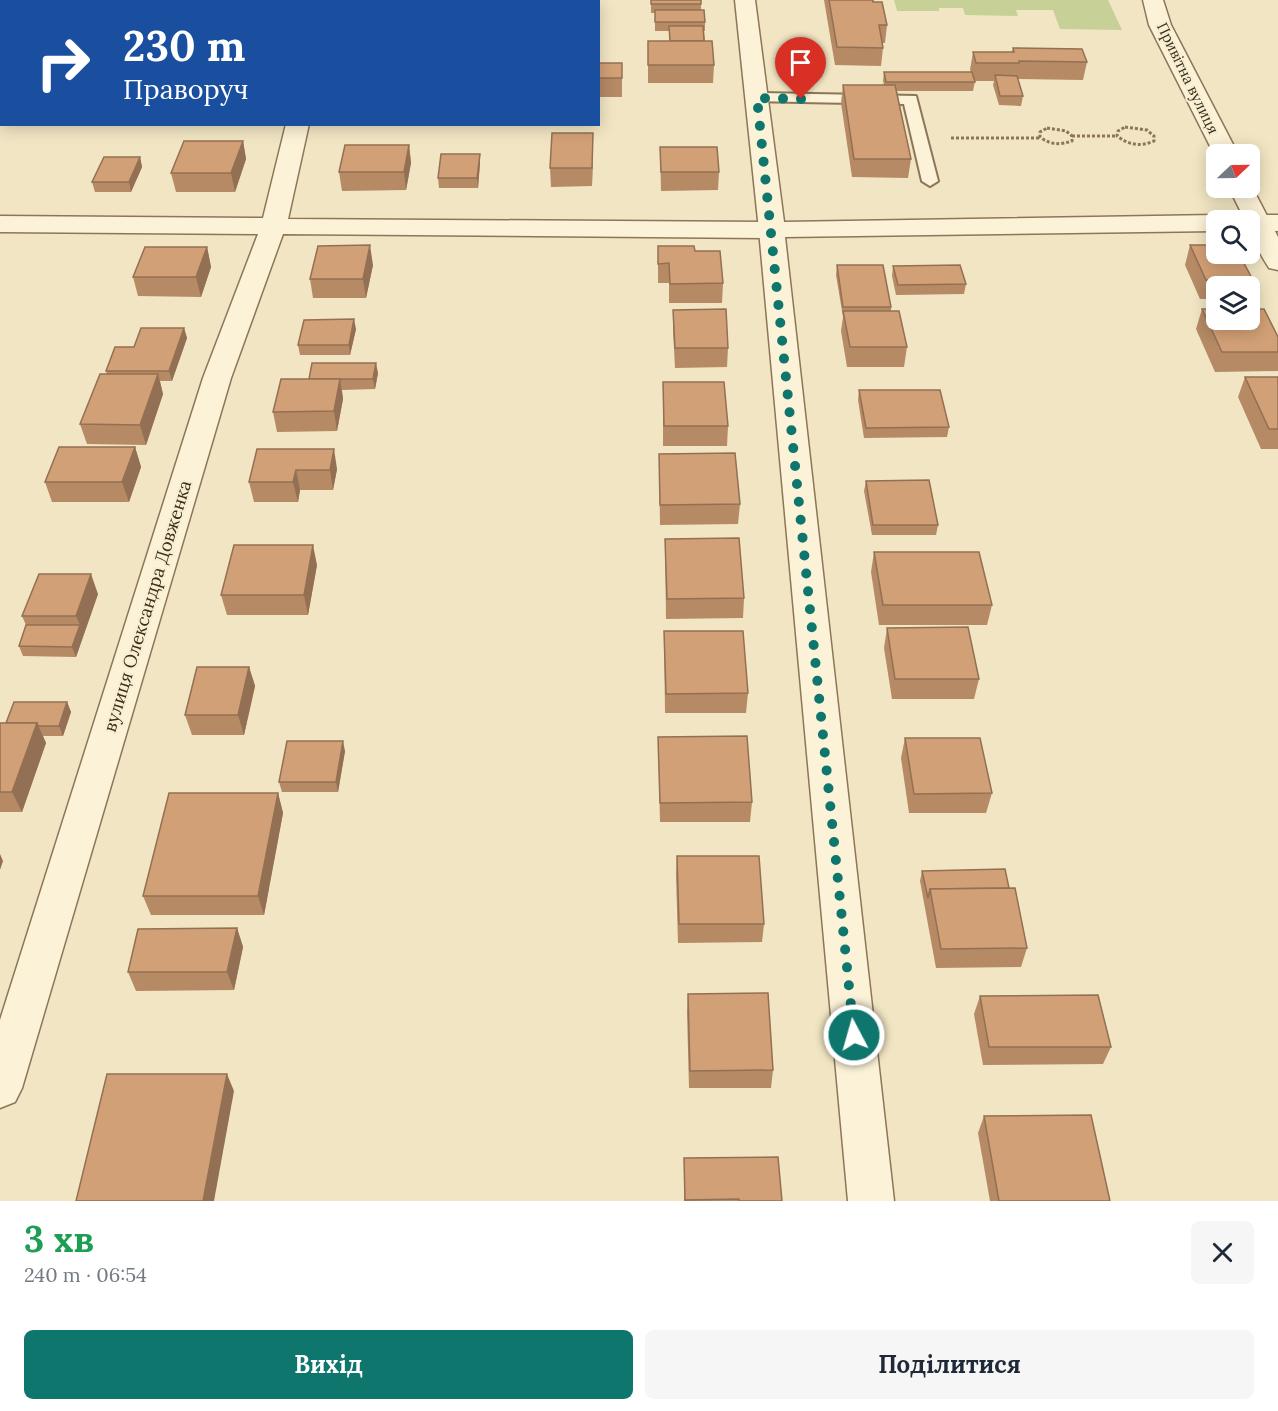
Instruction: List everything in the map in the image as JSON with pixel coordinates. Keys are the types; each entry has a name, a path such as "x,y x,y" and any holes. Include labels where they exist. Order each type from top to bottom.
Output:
{"street":[{"path":"745,0 772,230 871,1201"},
{"name":"Привітна вулиця","path":"1153,0 1160,25 1221,144"},
{"name":"вулиця Олександра Довженка","path":"0,1088 217,378 273,227 298,126"},
{"path":"1247,198 1262,223 1278,262"},
{"path":"0,224 772,230 1206,223"}],"lane":[{"path":"757,98 911,99 930,182"}],"path":[{"path":"1041,138 1040,132 1047,128 1066,131 1072,136 1117,136 1123,142 1135,145 1146,145 1154,141 1154,136 1147,130 1136,127 1125,127 1118,131 1117,136"},
{"path":"921,138 1041,138 1055,144 1065,144 1072,141 1072,136"}],"green space":[{"path":"894,0 1108,0 1122,30 1060,29 1053,10 1016,10 1018,16 965,15 963,8 939,8 939,11 897,11"}],"building":[{"path":"651,0 701,0 701,4 651,4"},
{"path":"829,0 882,2 887,25 879,25 883,48 837,47"},
{"path":"655,10 704,10 705,22 655,22"},
{"path":"669,26 703,26 704,41 670,41"},
{"path":"648,41 712,41 714,65 648,65"},
{"path":"1013,48 1082,49 1087,62 976,63 973,52 1014,52"},
{"path":"600,63 622,63 622,78 600,78"},
{"path":"884,72 972,72 975,82 886,82"},
{"path":"995,75 1017,76 1023,96 1000,96"},
{"path":"843,85 895,85 911,159 854,159"},
{"path":"552,133 593,133 592,168 550,168"},
{"path":"184,141 243,141 231,173 171,173"},
{"path":"345,145 409,145 404,172 339,172"},
{"path":"660,147 717,147 719,172 661,172"},
{"path":"441,154 480,154 477,178 438,178"},
{"path":"104,157 140,157 129,182 92,182"},
{"path":"370,245 363,279 310,279 318,246"},
{"path":"1190,245 1206,245 1206,264 1244,264 1251,276 1206,276 1206,280"},
{"path":"658,246 694,246 695,251 720,251 723,283 670,284 669,263 658,264"},
{"path":"145,247 207,247 196,277 133,277"},
{"path":"837,265 883,265 891,307 843,307"},
{"path":"960,265 966,284 898,285 893,266"},
{"path":"726,309 728,348 675,348 673,310"},
{"path":"1260,309 1264,309 1278,337 1278,352 1222,352 1212,330 1260,330"},
{"path":"843,311 899,311 907,347 850,347"},
{"path":"354,319 349,345 298,345 304,320"},
{"path":"141,328 184,328 169,371 106,371 115,347 134,347"},
{"path":"312,363 376,363 373,379 309,379"},
{"path":"100,374 158,374 140,425 80,424"},
{"path":"1245,377 1278,377 1278,429 1269,429"},
{"path":"281,379 340,379 334,411 273,412"},
{"path":"663,382 724,382 728,426 664,426"},
{"path":"859,390 940,390 949,427 866,428"},
{"path":"59,447 135,447 122,482 45,482"},
{"path":"257,449 334,449 330,470 296,470 293,482 249,482"},
{"path":"735,453 740,504 660,505 659,454"},
{"path":"929,480 938,525 873,525 866,481"},
{"path":"739,538 744,598 667,599 665,539"},
{"path":"234,545 313,545 304,595 221,595"},
{"path":"874,552 979,552 992,605 883,605"},
{"path":"39,574 91,574 76,616 22,616"},
{"path":"26,625 80,625 72,647 19,646"},
{"path":"968,627 979,679 895,679 887,628"},
{"path":"664,631 743,631 748,693 666,694"},
{"path":"197,667 249,667 238,715 185,715"},
{"path":"14,702 67,702 59,726 38,726 37,723 6,723"},
{"path":"0,723 37,723 12,792 0,792"},
{"path":"747,736 752,802 660,803 658,737"},
{"path":"905,738 980,738 992,793 914,794"},
{"path":"287,741 343,741 336,782 279,782"},
{"path":"169,793 278,793 258,896 143,896"},
{"path":"677,856 759,856 764,924 679,924"},
{"path":"1005,869 1009,888 930,889 928,898 922,871"},
{"path":"1015,888 1027,948 941,949 930,889"},
{"path":"237,928 227,972 128,972 138,929"},
{"path":"768,993 773,1070 690,1071 688,994"},
{"path":"1098,995 1111,1047 989,1047 980,996"},
{"path":"107,1074 227,1074 203,1201 76,1201"},
{"path":"1091,1115 1110,1201 999,1201 984,1116"},
{"path":"778,1157 782,1201 685,1200 684,1158"}],"route":[{"path":"801,99 757,98 775,254 854,1035"}]}
